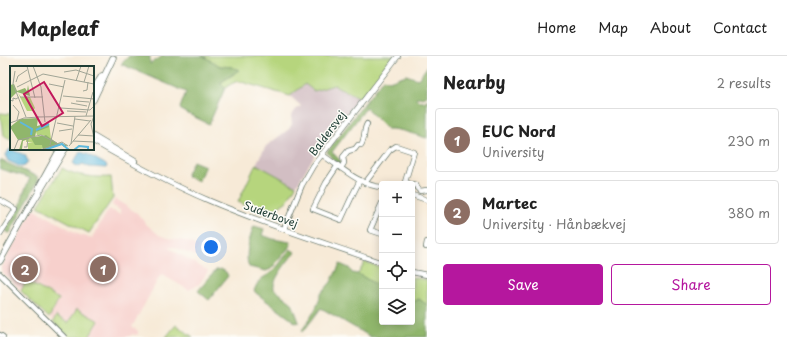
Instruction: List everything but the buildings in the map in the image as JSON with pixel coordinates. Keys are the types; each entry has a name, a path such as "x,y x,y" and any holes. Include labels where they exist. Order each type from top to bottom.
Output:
{"main road":[{"path":"94,88 114,57"},
{"path":"94,98 114,57"},
{"path":"33,202 36,192 59,150"},
{"path":"0,261 64,150"}],"street":[{"name":"Baldersvej","path":"284,229 302,185 321,154 398,56"},
{"path":"367,124 365,126 364,140 361,145 358,145 355,149 348,151 343,157 344,163 339,166 326,183 313,209 341,220 352,194 390,150 396,146 414,152 405,181"},
{"name":"Suderbovej","path":"94,137 157,175"},
{"name":"Suderbovej","path":"94,143 211,202 379,262"},
{"path":"321,154 363,181 379,187"},
{"path":"415,186 420,191"},
{"path":"420,191 427,190"},
{"path":"418,197 420,191"},
{"path":"415,196 427,200"},
{"path":"0,200 16,209 0,234"},
{"path":"379,210 370,230 379,233"},
{"path":"427,242 427,247"},
{"path":"415,273 427,275"},
{"path":"0,274 64,337"}],"shaded area":[{"path":"305,84 314,91 334,85 360,98 316,153 296,186 256,164 266,146 289,129 292,124 291,116 293,112 301,106 290,96"},
{"path":"115,199 137,213 146,224 159,235 171,239 187,241 199,247 195,256 174,247 169,248 208,271 199,284 189,290 161,274 132,327 138,331 138,334 133,334 128,337 70,337 2,272 1,267 34,209 80,235 92,238 109,209 120,214 120,210 112,204"}],"green space":[{"path":"129,56 150,56 150,64 163,56 203,56 220,66 232,67 239,70 220,83 225,88 209,124 182,111 180,108 186,92 121,64"},
{"path":"203,56 395,56 360,98 334,85 314,91 305,84 290,96 238,81 225,88 220,83 234,74 232,67 220,66"},
{"path":"427,67 427,96 423,98 415,98 422,102 425,102 427,99 427,138 402,131 387,129 366,108 332,152 342,162 340,164 333,160 327,152 383,79 389,81 406,75 418,79"},
{"path":"0,113 10,114 10,140 3,136"},
{"path":"0,160 38,177 38,181 10,233 5,231 20,207 30,178 0,169"},
{"path":"193,161 205,166 198,181 186,176"},
{"path":"256,164 296,186 287,201 268,215 238,202"},
{"path":"62,168 73,173 86,176 111,177 113,198 89,233 38,206"},
{"path":"254,226 264,229 262,235 273,239 290,242 291,245 271,269 266,271 249,267 247,258 248,246"},
{"path":"290,249 295,252 278,275 274,289 292,303 299,322 296,323 254,291 258,282 274,270"},
{"path":"365,262 379,267 379,286 358,274"},
{"path":"340,264 349,268 352,273 358,274 379,286 379,325 415,325 415,301 419,299 427,305 427,337 371,337 321,308 303,332 302,330 316,308 320,295 331,282"},
{"path":"221,269 226,272 228,276 209,300 198,291 216,270"},
{"path":"415,278 427,280 427,305 419,299 415,301"},
{"path":"26,281 59,299 49,318 21,291"},
{"path":"77,309 99,321 89,337 70,337 53,322 56,316 68,323"},
{"path":"176,325 193,337 166,337"}],"water":[{"path":"10,149 25,155 28,161 25,166 21,167 8,161 5,155"},
{"path":"80,152 87,154 105,164 107,166 106,168 89,167 83,164 79,166 75,165 73,163"}],"place":[{"name":"Martec","path":"25,269"},
{"name":"EUC Nord","path":"103,269"}]}
